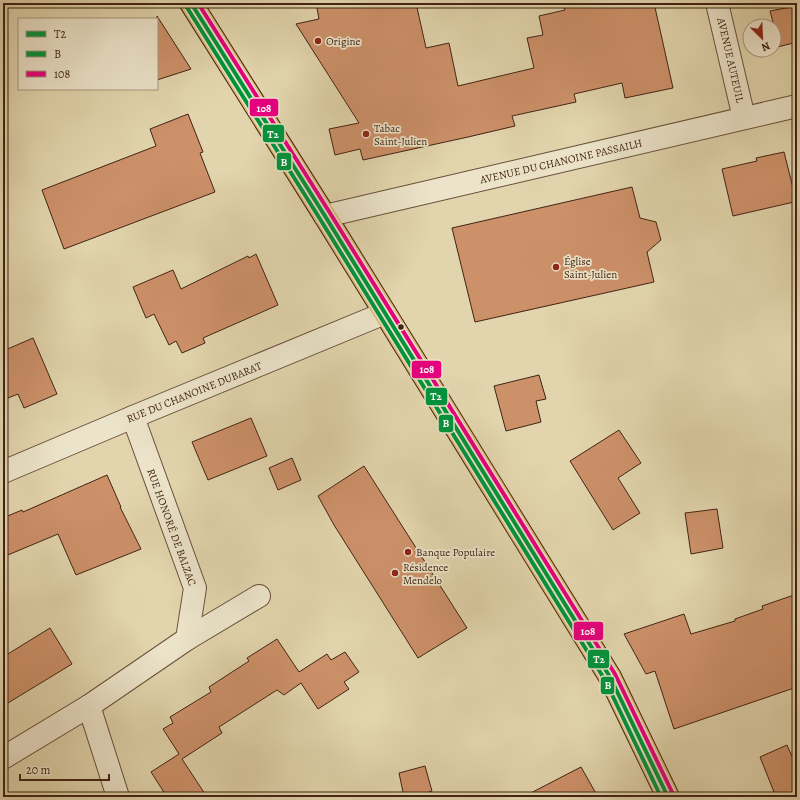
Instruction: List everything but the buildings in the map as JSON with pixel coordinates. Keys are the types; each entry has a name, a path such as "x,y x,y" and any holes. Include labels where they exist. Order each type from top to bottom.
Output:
{"main road":[{"path":"191,3 325,216 610,677 668,797"}],"street":[{"name":"AVENUE AUTEUIL","path":"717,3 744,118"},
{"name":"AVENUE DU CHANOINE PASSAILH","path":"325,216 797,106"},
{"name":"RUE DU CHANOINE DUBARAT","path":"3,472 133,416 385,313"},
{"name":"RUE HONORÉ DE BALZAC","path":"133,416 195,588 187,639"},
{"path":"3,758 89,706 187,639 259,596"},
{"path":"89,706 118,797"}],"transit line":[{"name":"T2","path":"191,3 325,216 610,677 668,797"},
{"name":"108","path":"198,3 330,213 615,674 673,794"},
{"name":"B","path":"186,6 320,219 605,680 661,797"}],"place":[{"name":"Origine","path":"318,41"},
{"name":"Tabac Saint-Julien","path":"366,134"},
{"name":"Église Saint-Julien","path":"556,267"},
{"name":"Banque Populaire","path":"408,552"},
{"name":"Résidence Mendelo","path":"395,573"}]}
